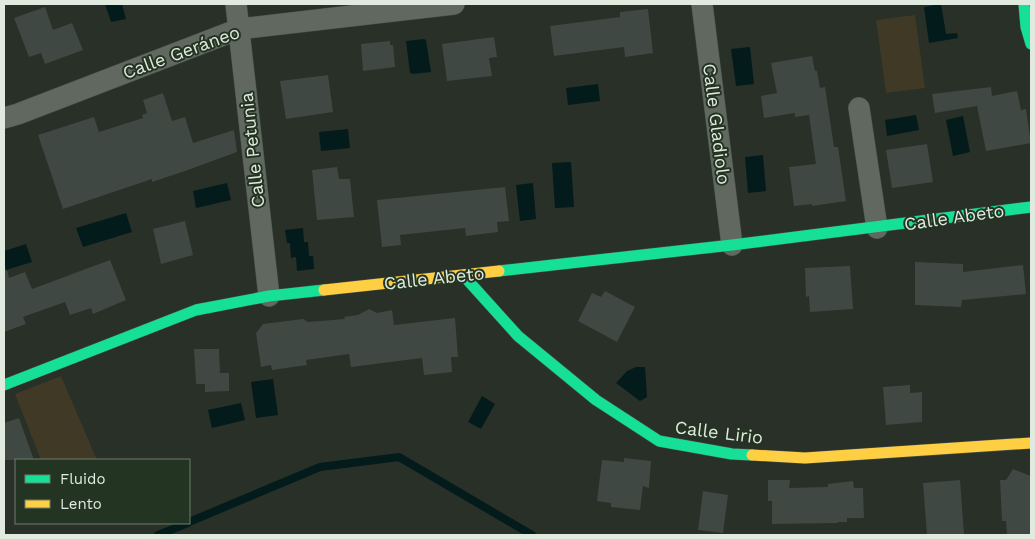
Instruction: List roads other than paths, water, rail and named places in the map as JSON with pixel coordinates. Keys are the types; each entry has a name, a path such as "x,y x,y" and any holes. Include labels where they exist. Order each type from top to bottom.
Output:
{"street":[{"name":"Calle Petunia","path":"236,4 269,296"},
{"name":"Calle Geráneo","path":"4,118 239,29 454,4"},
{"name":"Calle Gladiolo","path":"702,4 732,245"},
{"path":"1024,4 1026,27 1031,44"},
{"path":"859,108 877,228"},
{"name":"Calle Abeto","path":"4,384 196,310 269,296 732,245 1031,207"},
{"name":"Calle Lirio","path":"463,275 518,336 596,400 659,441 732,454 805,458 1031,443"}],"water":[{"path":"105,4 122,4 126,19 111,22"},
{"path":"941,4 946,34 957,33 958,38 929,43 924,7"},
{"path":"426,40 431,72 410,73 406,41"},
{"path":"750,47 754,84 736,86 731,49"},
{"path":"598,84 600,101 568,105 566,88"},
{"path":"916,115 919,130 887,136 885,120"},
{"path":"963,116 970,152 953,156 946,120"},
{"path":"348,129 350,148 321,151 319,132"},
{"path":"763,155 766,191 748,193 745,157"},
{"path":"571,162 574,207 555,208 552,163"},
{"path":"227,183 231,200 196,208 193,191"},
{"path":"533,183 536,219 520,221 516,185"},
{"path":"126,213 132,232 83,247 76,228"},
{"path":"303,228 304,242 308,242 309,256 313,256 314,269 297,271 296,257 291,258 290,243 287,243 285,230"},
{"path":"26,244 32,262 6,270 4,251"},
{"path":"636,367 645,367 647,397 640,401 616,383 627,371"},
{"path":"273,379 278,415 256,418 251,382"},
{"path":"482,396 495,404 481,429 468,422"},
{"path":"241,403 245,420 212,428 208,410"}],"waterway":[{"path":"190,522 320,467 399,457 532,535"},
{"path":"158,535 186,524"}]}
